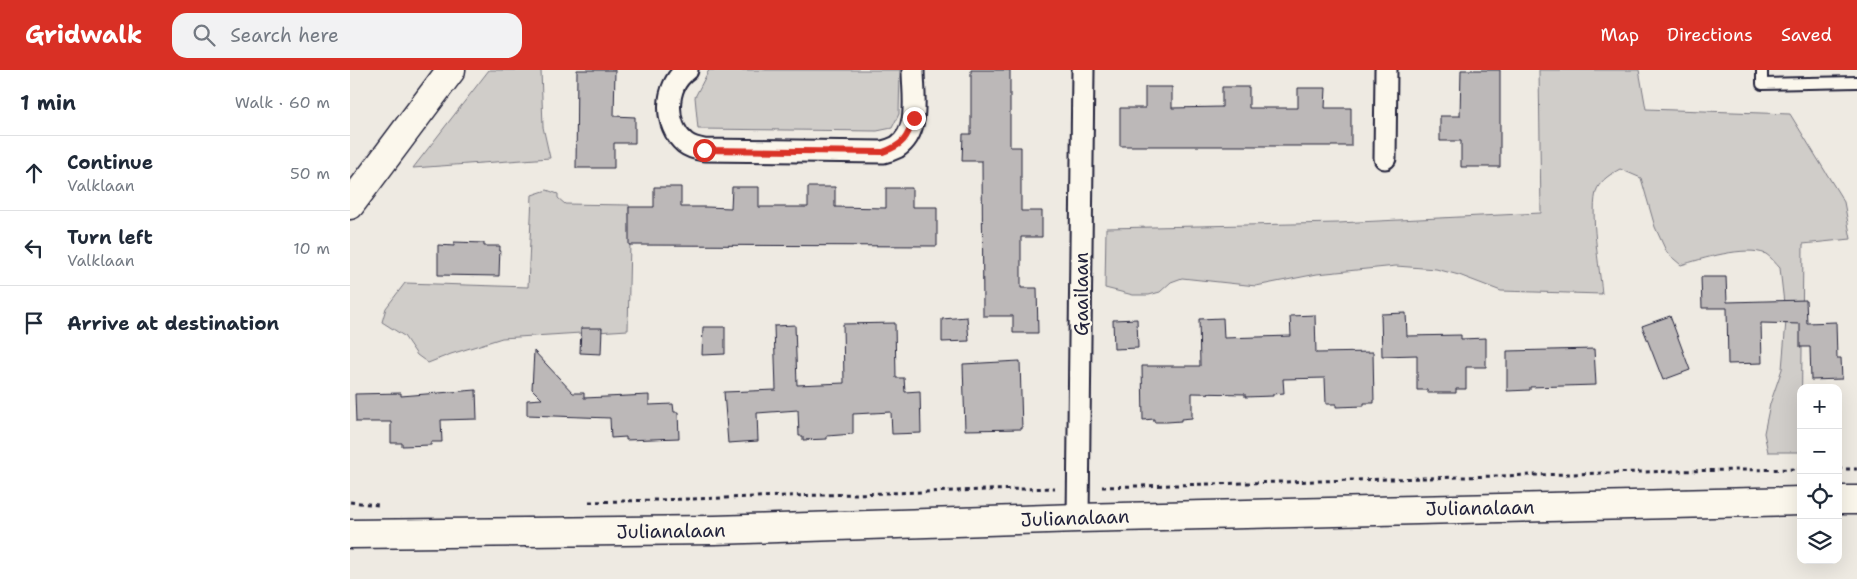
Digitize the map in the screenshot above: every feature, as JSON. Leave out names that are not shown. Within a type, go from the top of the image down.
[{"type":"street","points":[[350,206],[451,70]]},
{"type":"street","points":[[687,70],[678,76],[671,95],[670,118],[674,131],[687,145],[704,150],[883,152],[898,147],[908,135],[914,118],[913,70]]},
{"type":"street","name":"Gaailaan","points":[[1078,518],[1080,487],[1083,70]]},
{"type":"street","points":[[1385,158],[1386,70]]},
{"type":"street","points":[[1842,500],[1857,500]]},
{"type":"street","name":"Julianalaan","points":[[350,534],[715,530],[1078,518],[1797,501]]},
{"type":"lane","points":[[1762,70],[1762,84],[1857,82]]},
{"type":"path","points":[[1842,469],[1857,469]]},
{"type":"shaded area","points":[[489,70],[541,70],[543,127],[550,158],[413,168]]},
{"type":"shaded area","points":[[709,70],[900,70],[899,114],[892,128],[877,131],[698,129],[695,97]]},
{"type":"shaded area","points":[[1539,70],[1639,70],[1646,109],[1790,114],[1844,202],[1851,239],[1803,244],[1802,384],[1797,384],[1797,452],[1768,452],[1764,433],[1770,404],[1782,369],[1786,321],[1780,268],[1766,254],[1747,251],[1723,254],[1681,265],[1667,253],[1655,227],[1641,178],[1620,169],[1601,182],[1595,199],[1596,240],[1602,294],[1501,291],[1459,275],[1436,269],[1396,266],[1317,274],[1256,286],[1182,278],[1171,282],[1160,292],[1149,295],[1133,295],[1105,288],[1106,228],[1338,223],[1541,213]]},
{"type":"shaded area","points":[[547,190],[558,194],[558,198],[565,204],[629,205],[628,330],[502,338],[428,363],[417,355],[404,336],[382,322],[386,308],[405,283],[528,287],[532,195]]},
{"type":"building","points":[[577,70],[615,70],[614,116],[635,117],[635,143],[614,143],[614,168],[576,168]]},
{"type":"building","points":[[971,70],[1010,70],[1010,147],[1021,147],[1021,211],[1042,211],[1042,237],[1021,237],[1021,288],[1037,288],[1038,333],[1013,333],[1013,316],[983,316],[982,161],[962,161],[963,134],[971,134]]},
{"type":"building","points":[[1461,70],[1500,70],[1500,167],[1461,167],[1461,141],[1440,141],[1440,116],[1460,116]]},
{"type":"building","points":[[1145,87],[1172,87],[1172,108],[1222,107],[1222,87],[1249,87],[1249,108],[1298,108],[1298,88],[1326,88],[1325,108],[1351,108],[1351,146],[1120,146],[1120,108],[1145,108]]},
{"type":"building","points":[[654,187],[681,187],[681,207],[731,208],[732,187],[759,187],[759,207],[808,207],[808,187],[835,187],[835,207],[886,208],[886,188],[912,188],[912,207],[937,207],[937,246],[629,245],[629,207],[654,207]]},
{"type":"building","points":[[454,242],[484,243],[484,246],[500,246],[499,276],[438,275],[438,245],[454,246]]},
{"type":"building","points":[[1701,277],[1726,277],[1727,302],[1806,300],[1807,323],[1836,322],[1837,358],[1841,358],[1842,379],[1811,380],[1810,347],[1800,347],[1800,324],[1761,323],[1762,363],[1728,364],[1727,308],[1702,308]]},
{"type":"building","points":[[1406,313],[1407,336],[1461,335],[1461,339],[1486,338],[1486,367],[1466,367],[1466,389],[1456,389],[1456,393],[1428,393],[1428,390],[1417,390],[1417,355],[1382,356],[1381,314]]},
{"type":"building","points":[[1315,315],[1316,353],[1373,352],[1374,403],[1364,403],[1364,406],[1336,407],[1336,404],[1326,404],[1325,378],[1283,379],[1284,393],[1273,394],[1273,396],[1245,397],[1245,394],[1192,393],[1192,418],[1167,422],[1154,422],[1154,419],[1143,420],[1142,366],[1200,366],[1199,319],[1223,318],[1224,338],[1291,336],[1290,316]]},
{"type":"building","points":[[1670,316],[1690,370],[1663,380],[1642,326]]},
{"type":"building","points":[[967,317],[969,341],[942,342],[942,319]]},
{"type":"building","points":[[1137,319],[1138,348],[1114,349],[1113,320]]},
{"type":"building","points":[[895,323],[896,378],[904,378],[905,392],[920,391],[921,433],[892,434],[891,412],[853,414],[853,434],[827,436],[827,439],[803,440],[803,436],[799,436],[798,410],[757,413],[758,441],[728,443],[724,392],[776,390],[774,326],[795,325],[797,385],[844,383],[843,324]]},
{"type":"building","points":[[703,327],[725,327],[725,354],[702,355]]},
{"type":"building","points":[[581,328],[602,328],[601,354],[580,353]]},
{"type":"building","points":[[1594,349],[1596,385],[1530,387],[1530,390],[1507,391],[1507,351]]},
{"type":"building","points":[[534,351],[573,393],[584,393],[584,398],[649,395],[649,405],[673,404],[674,412],[678,412],[679,438],[626,440],[626,437],[611,438],[610,418],[527,415],[527,400],[542,399],[532,389]]},
{"type":"building","points":[[1020,361],[1022,429],[965,430],[963,364]]},
{"type":"building","points":[[476,390],[477,419],[441,420],[442,442],[431,442],[431,445],[402,446],[402,443],[391,443],[391,422],[356,422],[355,394],[401,393],[401,396]]},
{"type":"route","points":[[704,150],[883,152],[898,147],[908,135],[914,118]]}]
